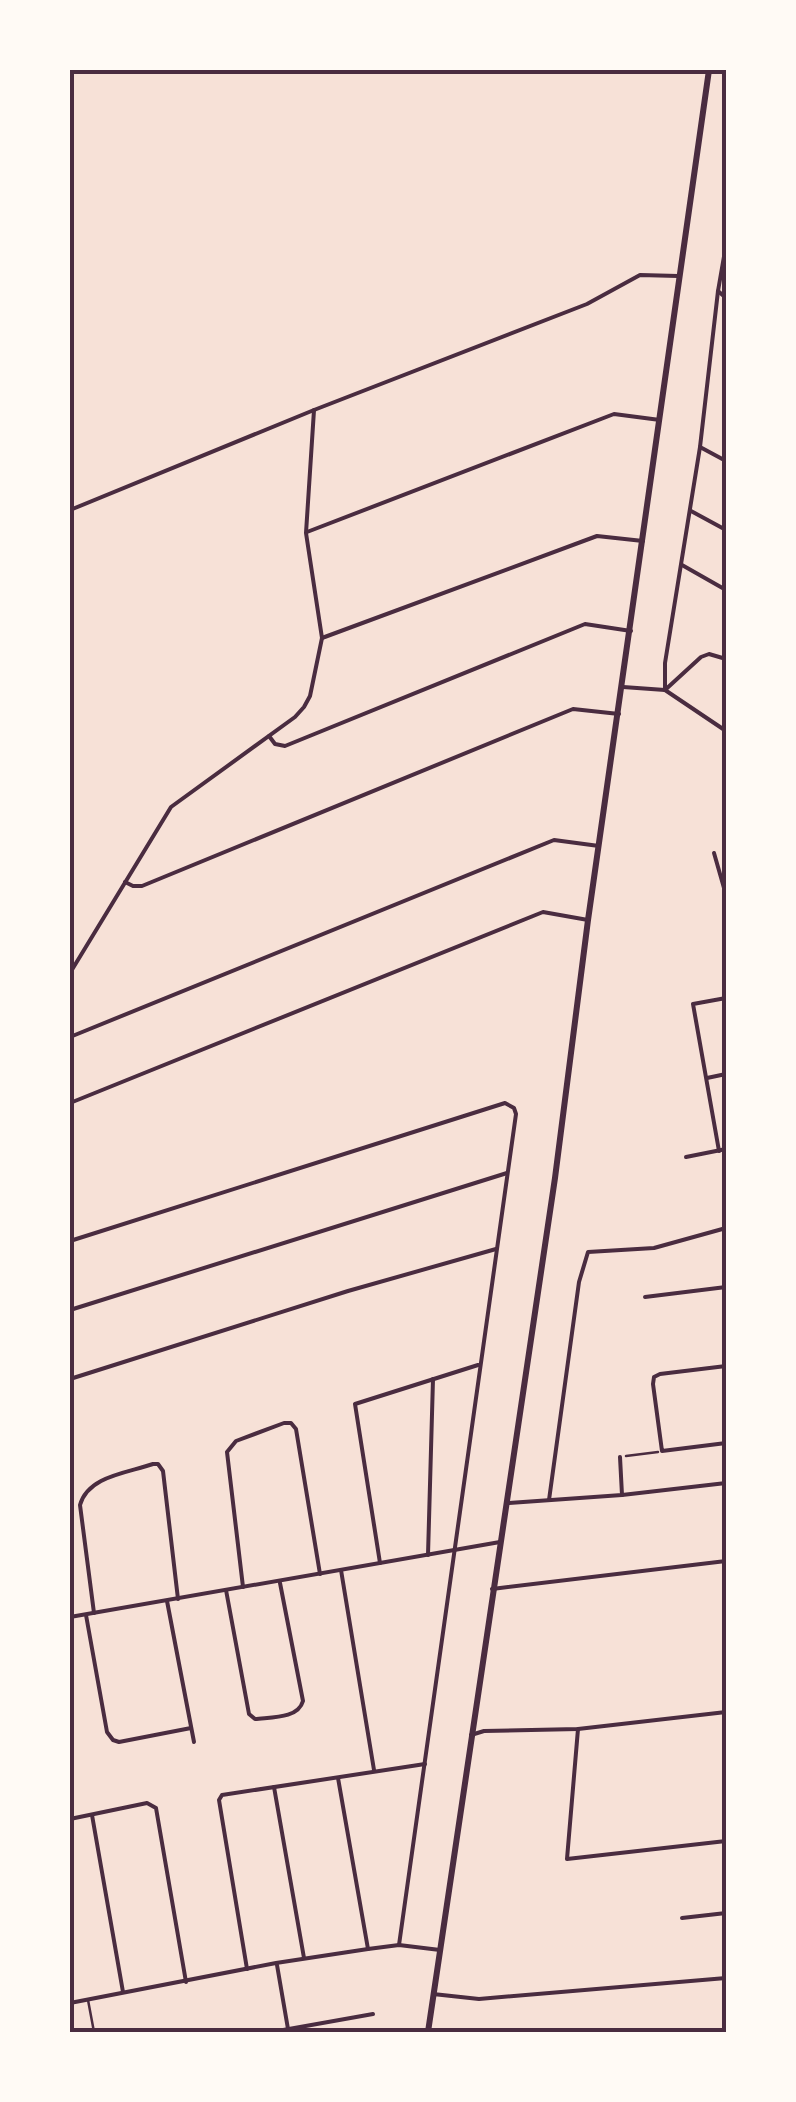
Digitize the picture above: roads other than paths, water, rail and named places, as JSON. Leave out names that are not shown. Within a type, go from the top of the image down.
[{"type":"highway","points":[[428,2032],[554,1178],[709,70]]},
{"type":"street","points":[[665,690],[664,663],[700,447],[726,245]]},
{"type":"street","points":[[70,510],[588,304],[640,275],[681,276]]},
{"type":"street","points":[[718,291],[726,298]]},
{"type":"street","points":[[70,972],[171,807],[269,736],[304,707],[310,696],[322,638],[306,533],[314,410]]},
{"type":"street","points":[[306,533],[614,414],[660,420]]},
{"type":"street","points":[[700,447],[726,461]]},
{"type":"street","points":[[690,510],[726,530]]},
{"type":"street","points":[[322,638],[596,536],[643,541]]},
{"type":"street","points":[[682,565],[726,590]]},
{"type":"street","points":[[269,736],[275,744],[285,746],[585,624],[631,631]]},
{"type":"street","points":[[665,690],[701,657],[709,654],[726,659]]},
{"type":"street","points":[[623,686],[665,690],[726,730]]},
{"type":"street","points":[[125,882],[142,886],[573,708],[619,714]]},
{"type":"street","points":[[70,1037],[554,840],[599,846]]},
{"type":"street","points":[[714,853],[726,912]]},
{"type":"street","points":[[70,1102],[543,912],[588,920]]},
{"type":"street","points":[[719,1150],[693,1004],[726,998]]},
{"type":"street","points":[[707,1078],[726,1074]]},
{"type":"street","points":[[70,1242],[505,1102],[512,1105],[516,1114],[399,1945]]},
{"type":"street","points":[[686,1157],[726,1149]]},
{"type":"street","points":[[70,1310],[507,1173]]},
{"type":"street","points":[[549,1500],[579,1282],[588,1252],[654,1248],[726,1228]]},
{"type":"street","points":[[70,1378],[330,1296],[496,1250]]},
{"type":"street","points":[[646,1297],[726,1288]]},
{"type":"street","points":[[380,1563],[355,1406],[479,1365]]},
{"type":"street","points":[[726,1366],[660,1374],[653,1384],[662,1452],[726,1443]]},
{"type":"street","points":[[428,1555],[433,1379]]},
{"type":"street","points":[[243,1587],[227,1452],[236,1440],[284,1422],[296,1428],[320,1574]]},
{"type":"street","points":[[620,1456],[622,1496]]},
{"type":"street","points":[[94,1614],[80,1505],[84,1493],[93,1484],[153,1464],[163,1471],[178,1599]]},
{"type":"street","points":[[504,1504],[726,1484]]},
{"type":"street","points":[[70,1617],[500,1542]]},
{"type":"street","points":[[492,1589],[726,1561]]},
{"type":"street","points":[[340,1570],[374,1770]]},
{"type":"street","points":[[226,1590],[249,1714],[255,1719],[297,1712],[303,1701],[280,1581]]},
{"type":"street","points":[[168,1601],[194,1742]]},
{"type":"street","points":[[86,1615],[107,1732],[113,1740],[191,1728]]},
{"type":"street","points":[[471,1735],[484,1731],[578,1729],[726,1712]]},
{"type":"street","points":[[578,1729],[567,1859],[726,1841]]},
{"type":"street","points":[[247,1969],[219,1800],[222,1796],[424,1764]]},
{"type":"street","points":[[338,1778],[368,1948]]},
{"type":"street","points":[[274,1787],[304,1958]]},
{"type":"street","points":[[70,1819],[147,1803],[156,1808],[186,1982]]},
{"type":"street","points":[[92,1815],[124,1993]]},
{"type":"street","points":[[682,1918],[726,1913]]},
{"type":"street","points":[[70,2003],[368,1948],[399,1945],[440,1950]]},
{"type":"street","points":[[276,1964],[288,2029]]},
{"type":"street","points":[[434,1994],[480,1999],[726,1978]]},
{"type":"street","points":[[272,2032],[373,2014]]},
{"type":"lane","points":[[88,2000],[94,2032]]}]
